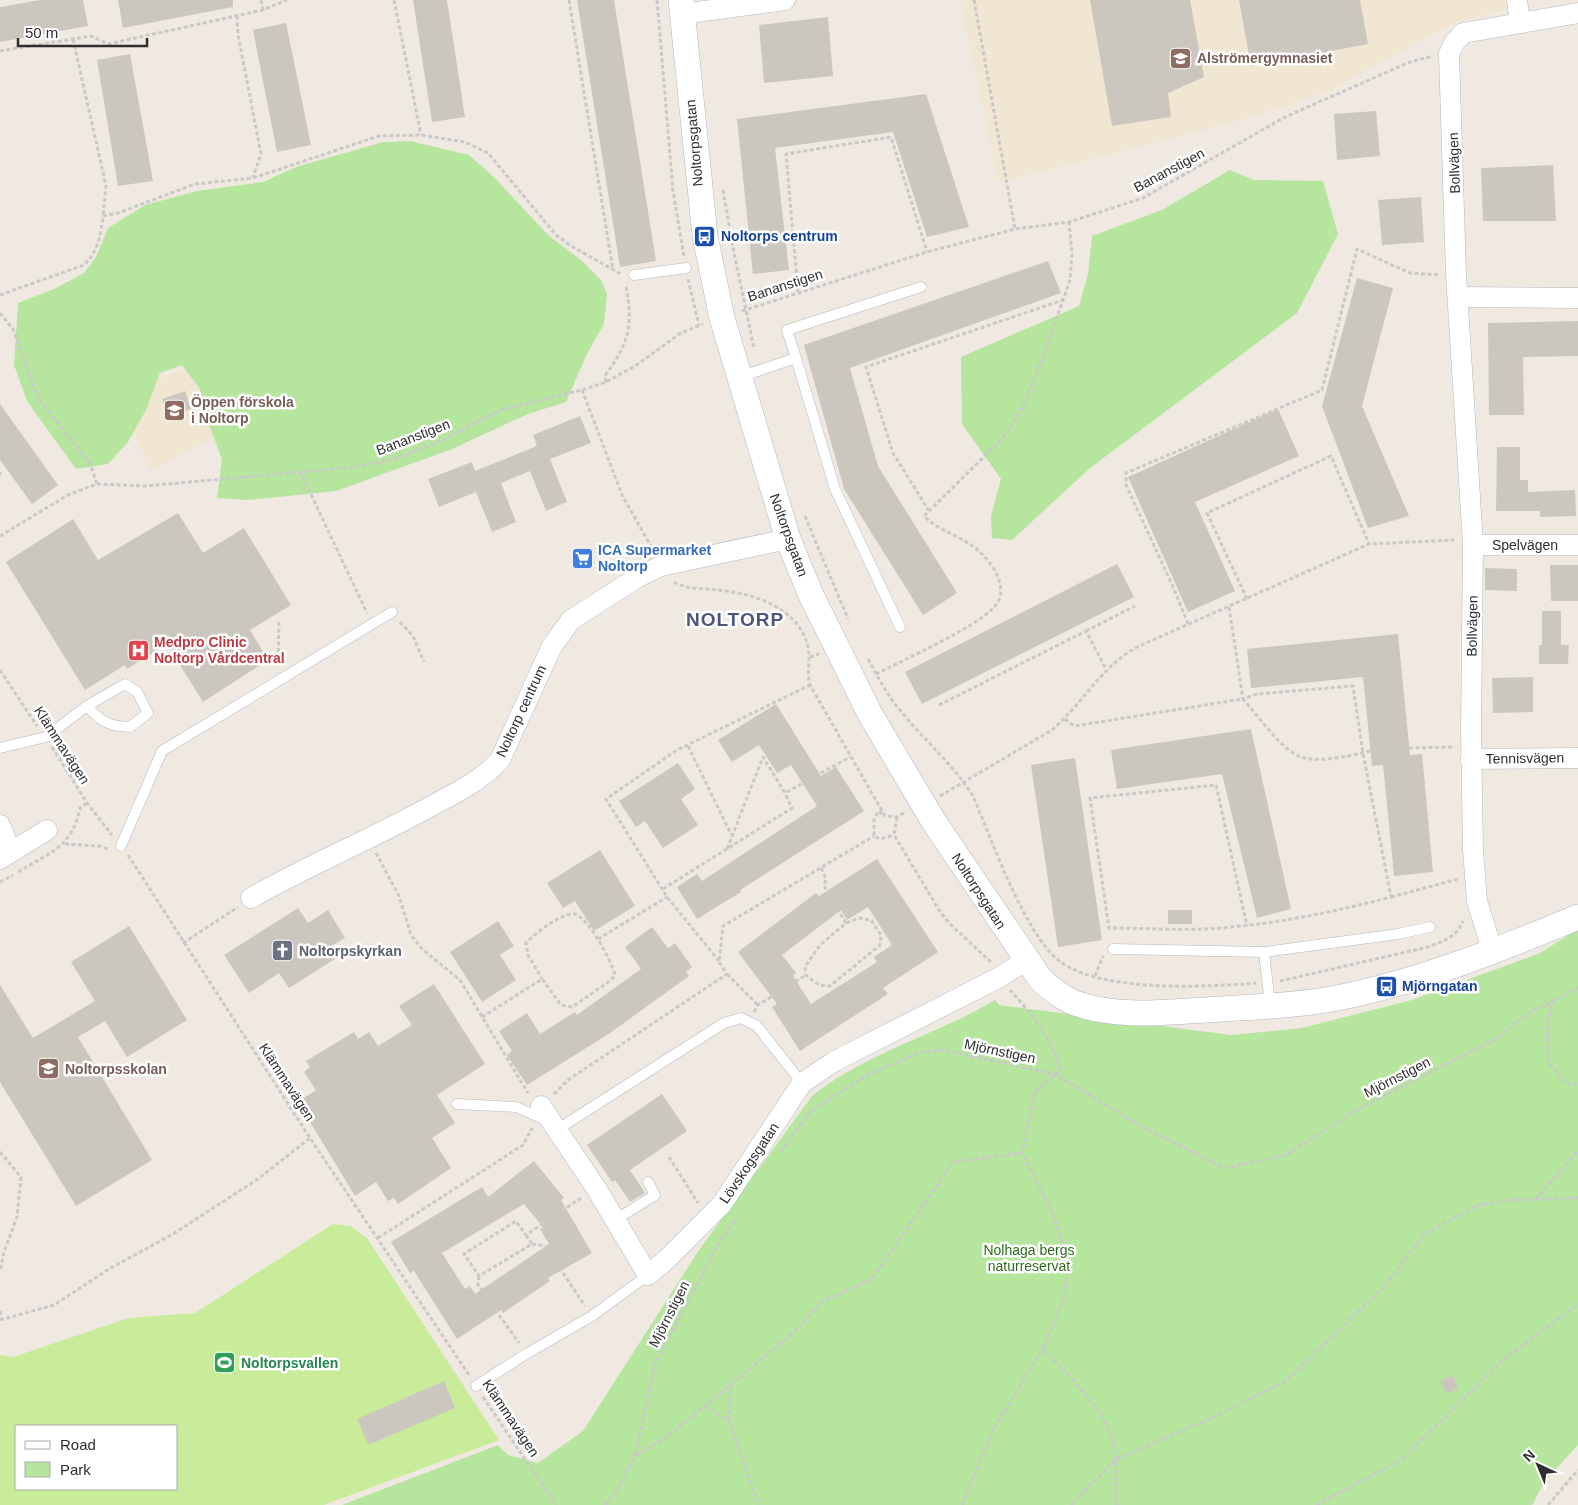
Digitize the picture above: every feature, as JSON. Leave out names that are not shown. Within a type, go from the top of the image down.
[{"type":"street","points":[[681,7],[785,0]]},
{"type":"street","points":[[1518,0],[1520,23]]},
{"type":"street","name":"Noltorpsgatan","points":[[681,7],[699,197],[722,318],[749,374],[788,539],[811,595],[870,714],[900,767],[1026,961],[1040,980],[1069,1000],[1099,1009],[1141,1014],[1269,993]]},
{"type":"street","points":[[1439,58],[1463,34],[1578,14]]},
{"type":"street","name":"Bollvägen","points":[[1439,58],[1458,297],[1466,753],[1477,901],[1493,952]]},
{"type":"street","points":[[1458,297],[1578,298]]},
{"type":"street","name":"Noltorp centrum","points":[[251,898],[282,880],[368,840],[471,784],[489,772],[500,760],[552,646],[571,620],[638,577],[661,566],[788,539]]},
{"type":"street","name":"Spelvägen","points":[[1462,545],[1578,545]]},
{"type":"street","name":"Tennisvägen","points":[[1466,753],[1578,758]]},
{"type":"street","points":[[0,825],[6,856],[47,830]]},
{"type":"street","points":[[1269,993],[1340,997],[1396,983],[1493,952],[1578,917]]},
{"type":"street","name":"Lövskogsgatan","points":[[648,1274],[666,1260],[722,1204],[802,1083],[835,1061],[1000,977],[1026,961]]},
{"type":"street","points":[[547,1118],[596,1188],[648,1274]]},
{"type":"lane","points":[[629,275],[686,268]]},
{"type":"lane","points":[[900,627],[835,489],[787,330],[921,287]]},
{"type":"lane","points":[[749,374],[796,358]]},
{"type":"lane","points":[[119,851],[162,751],[392,612]]},
{"type":"lane","points":[[0,748],[46,738],[87,706],[125,684],[137,692],[148,714],[130,727],[115,726],[98,719],[87,706]]},
{"type":"lane","points":[[1113,949],[1264,952],[1430,928]]},
{"type":"lane","points":[[1264,952],[1269,993]]},
{"type":"lane","points":[[457,1104],[516,1107],[547,1118],[724,1023],[741,1018],[757,1026],[802,1083]]},
{"type":"lane","points":[[615,1220],[656,1195],[648,1182]]},
{"type":"lane","points":[[476,1386],[526,1354],[592,1316],[648,1274]]},
{"type":"path","points":[[261,0],[263,10]]},
{"type":"path","points":[[0,51],[91,36],[108,44],[263,10],[287,0]]},
{"type":"path","points":[[394,0],[421,134]]},
{"type":"path","points":[[569,0],[613,270]]},
{"type":"path","points":[[656,0],[673,191],[686,268],[699,325]]},
{"type":"path","points":[[974,0],[1015,230]]},
{"type":"path","points":[[237,16],[238,34],[261,154],[253,178]]},
{"type":"path","points":[[0,295],[84,265],[91,258],[97,246],[106,186],[73,39]]},
{"type":"path","name":"Bananstigen","points":[[0,536],[68,495],[97,484],[145,486],[300,471],[356,468],[398,458],[440,441],[501,410],[582,390],[606,382],[635,366],[681,333],[699,325],[927,252],[1015,230],[1069,222],[1143,198],[1285,117],[1410,62],[1439,58]]},
{"type":"path","points":[[103,216],[118,213],[195,184],[253,178],[379,136],[421,134],[465,142],[488,154],[499,164],[550,230],[571,246],[613,270],[629,275],[630,326],[620,355],[605,376],[606,382]]},
{"type":"path","points":[[798,292],[786,154],[891,137],[927,252]]},
{"type":"path","points":[[722,185],[746,310],[749,374]]},
{"type":"path","points":[[876,674],[968,626],[992,610],[999,601],[1000,584],[992,566],[981,553],[932,524],[924,516],[1006,435],[1021,410],[1070,280],[1072,254],[1069,222]]},
{"type":"path","points":[[1188,624],[1126,485],[1126,473],[1322,390],[1357,249],[1410,273],[1446,276],[1456,274]]},
{"type":"path","points":[[929,511],[893,453],[866,367],[1063,300]]},
{"type":"path","points":[[0,313],[13,329],[39,400],[90,463],[97,484]]},
{"type":"path","points":[[582,390],[622,495],[661,566],[674,583],[683,588],[744,593],[788,613],[799,624],[807,642],[810,657],[807,673],[810,685],[885,816]]},
{"type":"path","points":[[1247,599],[1208,513],[1331,456],[1369,544]]},
{"type":"path","points":[[300,471],[367,614]]},
{"type":"path","points":[[803,513],[849,621]]},
{"type":"path","points":[[940,796],[1052,730],[1065,719],[1106,669],[1120,656],[1137,647],[1369,544],[1462,545],[1456,530]]},
{"type":"path","points":[[939,705],[1135,606]]},
{"type":"path","points":[[1229,607],[1244,699],[1281,742],[1300,756],[1312,758],[1370,751]]},
{"type":"path","points":[[392,612],[414,636],[424,662]]},
{"type":"path","points":[[278,621],[278,680]]},
{"type":"path","points":[[1086,631],[1106,669]]},
{"type":"path","points":[[810,657],[838,648]]},
{"type":"path","points":[[866,656],[903,715],[964,782],[974,798],[1025,912],[1050,951],[1059,960],[1076,971],[1110,980],[1269,993],[1342,968],[1428,947],[1446,940],[1459,932],[1463,921],[1463,911]]},
{"type":"path","name":"Klämmavägen","points":[[0,670],[119,851],[130,858],[310,1138],[556,1505]]},
{"type":"path","points":[[758,1005],[727,974],[667,896],[606,800],[678,750],[810,685]]},
{"type":"path","points":[[1065,719],[1074,726],[1244,699],[1257,694],[1353,686],[1363,753],[1391,898]]},
{"type":"path","points":[[688,746],[731,834]]},
{"type":"path","points":[[1409,748],[1466,753]]},
{"type":"path","points":[[663,889],[727,849],[792,808],[763,757],[731,834],[727,849]]},
{"type":"path","points":[[785,793],[850,757]]},
{"type":"path","points":[[1247,926],[1216,785],[1090,798],[1109,928],[1187,929],[1247,926],[1313,917],[1463,878],[1463,882]]},
{"type":"path","points":[[874,836],[874,819],[879,811],[885,816],[897,817],[894,835],[939,910],[949,923],[990,960],[1000,977],[1025,1006],[1057,1056],[1060,1070],[1035,1092],[1022,1153],[1047,1201],[1067,1262],[1064,1292],[1043,1349],[994,1428],[962,1505]]},
{"type":"path","points":[[874,836],[880,839],[894,835]]},
{"type":"path","points":[[719,962],[724,926],[874,836]]},
{"type":"path","points":[[368,840],[399,896],[411,935],[422,949],[460,980],[523,1087],[547,1118]]},
{"type":"path","points":[[65,844],[99,846],[119,851],[130,858]]},
{"type":"path","points":[[821,868],[826,878],[824,886],[846,923]]},
{"type":"path","points":[[598,939],[667,896]]},
{"type":"path","points":[[183,943],[251,898]]},
{"type":"path","points":[[576,914],[583,919],[598,939],[613,966],[615,975],[610,981],[572,1007],[561,1005],[542,979],[528,955],[526,943],[534,934],[566,915],[576,914]]},
{"type":"path","points":[[859,918],[871,920],[881,935],[880,945],[830,986],[819,984],[806,975],[805,967],[820,945],[846,923],[859,918]]},
{"type":"path","points":[[378,1238],[523,1145],[532,1129],[547,1118],[568,1080],[727,974]]},
{"type":"path","points":[[748,1020],[758,1005],[806,975]]},
{"type":"path","points":[[482,1017],[542,979]]},
{"type":"path","name":"Mjörnstigen","points":[[776,1159],[811,1111],[866,1076],[920,1052],[944,1050],[1054,1074],[1143,1127],[1225,1168],[1286,1155],[1358,1109],[1494,1040],[1528,1013],[1578,988]]},
{"type":"path","points":[[1553,1000],[1547,1026],[1549,1063],[1566,1083],[1578,1085]]},
{"type":"path","points":[[0,1311],[1,1320],[54,1305],[110,1269],[173,1234],[258,1179],[310,1138]]},
{"type":"path","points":[[1535,1199],[1578,1151]]},
{"type":"path","points":[[0,1152],[20,1177],[17,1217],[4,1252],[0,1272]]},
{"type":"path","points":[[635,1456],[668,1436],[797,1330],[822,1301],[872,1279],[953,1162],[1022,1153]]},
{"type":"path","points":[[670,1157],[708,1218]]},
{"type":"path","points":[[526,1235],[596,1188]]},
{"type":"path","points":[[1071,1505],[1115,1460],[1218,1415],[1286,1381],[1383,1288],[1426,1233],[1476,1206],[1510,1200],[1578,1198]]},
{"type":"path","name":"Mjörnstigen","points":[[605,1505],[617,1491],[635,1456],[655,1364],[708,1264],[738,1215]]},
{"type":"path","points":[[526,1354],[478,1285],[479,1276],[464,1254],[516,1221],[532,1244]]},
{"type":"path","points":[[479,1276],[532,1244],[545,1246],[592,1316]]},
{"type":"path","points":[[1316,1505],[1401,1460],[1503,1360],[1578,1304]]},
{"type":"path","points":[[1043,1349],[1086,1394],[1110,1432],[1115,1460],[1117,1505]]},
{"type":"path","points":[[730,1385],[730,1421],[758,1505]]},
{"type":"path","points":[[705,1406],[730,1421]]},
{"type":"path","points":[[1548,1505],[1578,1470]]},
{"type":"shaded area","name":"Alströmergymnasiet","points":[[960,0],[1507,0],[1511,8],[1450,25],[1328,92],[1239,121],[999,182]]},
{"type":"shaded area","name":"Öppen förskola i Noltorp","points":[[204,363],[233,427],[151,472],[117,392]]},
{"type":"green space","points":[[410,141],[469,155],[495,178],[548,235],[581,260],[601,280],[607,294],[604,324],[587,354],[566,402],[528,414],[452,449],[336,491],[248,500],[217,498],[222,459],[205,414],[200,389],[182,365],[160,373],[146,410],[128,442],[108,464],[76,469],[27,401],[14,365],[18,303],[54,289],[84,273],[96,257],[108,228],[145,205],[197,191],[263,182],[296,167],[383,142]]},
{"type":"green space","points":[[1230,170],[1254,180],[1323,181],[1338,234],[1297,313],[1090,468],[1012,540],[992,538],[991,516],[1001,479],[962,424],[961,357],[1079,306],[1088,274],[1092,236],[1162,210]]},
{"type":"green space","name":"Nolhaga bergs naturreservat","points":[[1578,929],[1578,1445],[1545,1481],[1532,1505],[342,1505],[498,1445],[508,1455],[538,1463],[583,1431],[699,1250],[812,1096],[855,1068],[995,1000],[999,1005],[1231,1035],[1302,1028],[1412,1000],[1540,953]]},
{"type":"green space","name":"Noltorpsvallen","points":[[333,1224],[351,1226],[367,1238],[499,1440],[324,1505],[0,1505],[0,1355],[13,1357],[129,1318],[195,1313]]},
{"type":"building","points":[[40,0],[83,0],[88,26],[0,42],[0,7]]},
{"type":"building","points":[[118,0],[233,0],[233,7],[123,28]]},
{"type":"building","points":[[413,0],[447,0],[465,117],[432,122]]},
{"type":"building","points":[[577,0],[614,0],[656,261],[620,267]]},
{"type":"building","points":[[1090,0],[1190,0],[1204,77],[1168,93],[1171,117],[1112,126]]},
{"type":"building","points":[[1239,0],[1360,0],[1368,44],[1251,66]]},
{"type":"building","points":[[828,17],[833,76],[764,83],[759,25]]},
{"type":"building","points":[[286,23],[311,145],[277,152],[253,30]]},
{"type":"building","points":[[130,54],[153,181],[118,186],[97,60]]},
{"type":"building","points":[[926,94],[969,227],[927,237],[893,132],[775,148],[789,270],[753,274],[737,119]]},
{"type":"building","points":[[1376,111],[1380,156],[1337,160],[1334,114]]},
{"type":"building","points":[[1553,165],[1556,221],[1483,221],[1481,168]]},
{"type":"building","points":[[1421,197],[1424,242],[1382,245],[1378,200]]},
{"type":"building","points":[[1048,261],[1061,293],[850,368],[878,466],[957,593],[923,615],[844,489],[804,345]]},
{"type":"building","points":[[1357,278],[1393,288],[1362,406],[1409,516],[1368,528],[1322,406]]},
{"type":"building","points":[[1578,321],[1578,356],[1523,357],[1524,415],[1489,415],[1488,323]]},
{"type":"building","points":[[185,391],[191,409],[169,417],[162,399]]},
{"type":"building","points":[[0,404],[58,485],[32,504],[0,460]]},
{"type":"building","points":[[1278,409],[1299,456],[1195,502],[1235,591],[1188,612],[1128,477]]},
{"type":"building","points":[[580,416],[591,443],[550,459],[567,502],[546,511],[530,471],[501,483],[516,522],[492,532],[476,492],[439,507],[428,479],[472,462],[475,471],[537,446],[533,435]]},
{"type":"building","points":[[1497,447],[1520,447],[1520,480],[1528,480],[1528,492],[1575,490],[1576,516],[1540,517],[1540,511],[1496,511]]},
{"type":"building","points":[[178,513],[203,553],[244,528],[291,605],[250,630],[268,660],[203,702],[167,644],[127,669],[125,665],[85,690],[6,562],[73,519],[98,560]]},
{"type":"building","points":[[1117,564],[1134,597],[922,704],[905,672]]},
{"type":"building","points":[[1550,565],[1578,565],[1578,601],[1551,601]]},
{"type":"building","points":[[1485,568],[1517,569],[1517,591],[1485,590]]},
{"type":"building","points":[[1542,611],[1561,611],[1561,645],[1569,645],[1568,664],[1539,664],[1539,645],[1542,645]]},
{"type":"building","points":[[1398,634],[1410,755],[1422,754],[1433,872],[1394,876],[1383,765],[1372,766],[1363,677],[1251,688],[1247,649]]},
{"type":"building","points":[[1533,677],[1533,712],[1493,713],[1492,678]]},
{"type":"building","points":[[776,704],[821,776],[836,767],[864,811],[697,919],[677,887],[697,874],[702,881],[817,806],[791,765],[777,773],[759,745],[732,762],[718,740]]},
{"type":"building","points":[[1251,729],[1291,909],[1257,918],[1222,774],[1117,789],[1111,750]]},
{"type":"building","points":[[1075,758],[1102,940],[1058,947],[1031,765]]},
{"type":"building","points":[[678,763],[695,789],[681,799],[698,825],[663,848],[645,821],[636,827],[619,801]]},
{"type":"building","points":[[600,850],[635,906],[594,931],[575,901],[563,908],[547,883]]},
{"type":"building","points":[[877,859],[938,952],[883,988],[888,994],[800,1051],[772,1007],[777,1004],[738,952],[816,893],[819,896]],"holes":[[[868,907],[892,945],[874,957],[877,962],[811,1004],[793,976],[796,973],[782,955],[841,910],[847,920]]]},
{"type":"building","name":"Noltorpskyrkan","points":[[298,908],[308,923],[328,910],[345,938],[331,946],[338,957],[289,988],[279,973],[249,993],[224,955]]},
{"type":"building","points":[[1168,910],[1192,910],[1192,924],[1168,924]]},
{"type":"building","points":[[498,921],[514,946],[500,955],[516,980],[482,1002],[450,952]]},
{"type":"building","name":"Noltorpsskolan","points":[[129,926],[187,1020],[127,1057],[105,1021],[78,1037],[152,1160],[76,1206],[0,1082],[0,985],[33,1038],[95,1001],[71,962]]},
{"type":"building","points":[[652,927],[668,948],[675,943],[692,967],[686,972],[689,976],[610,1033],[527,1085],[507,1055],[512,1051],[499,1031],[527,1013],[540,1034],[575,1012],[577,1015],[641,969],[625,947]]},
{"type":"building","points":[[434,984],[485,1064],[437,1095],[455,1123],[432,1138],[451,1168],[398,1204],[394,1198],[388,1201],[376,1182],[355,1196],[298,1102],[316,1090],[304,1072],[310,1067],[306,1061],[354,1032],[358,1039],[369,1032],[378,1046],[412,1025],[399,1006]]},
{"type":"building","points":[[662,1094],[687,1131],[630,1170],[645,1193],[630,1202],[615,1180],[612,1182],[587,1145]]},
{"type":"building","points":[[534,1161],[564,1198],[561,1200],[592,1253],[548,1278],[550,1281],[503,1313],[501,1310],[457,1339],[414,1271],[410,1273],[391,1242],[482,1187],[488,1197]],"holes":[[[524,1204],[543,1227],[540,1229],[549,1244],[475,1294],[470,1286],[465,1289],[442,1253]]]},
{"type":"building","points":[[1453,1375],[1458,1388],[1446,1394],[1440,1381]]},
{"type":"building","points":[[444,1381],[455,1408],[368,1445],[357,1419]]},
{"type":"place","name":"Alströmergymnasiet","points":[[1181,58]]},
{"type":"place","name":"Noltorps centrum","points":[[705,236]]},
{"type":"place","name":"Öppen förskola i Noltorp","points":[[175,410]]},
{"type":"place","name":"ICA Supermarket Noltorp","points":[[582,558]]},
{"type":"place","name":"Medpro Clinic Noltorp Vårdcentral","points":[[138,650]]},
{"type":"place","name":"Noltorpskyrkan","points":[[283,951]]},
{"type":"place","name":"Mjörngatan","points":[[1386,986]]},
{"type":"place","name":"Noltorpsskolan","points":[[49,1069]]},
{"type":"place","name":"Noltorpsvallen","points":[[225,1363]]},
{"type":"district","name":"NOLTORP","points":[[735,619]]}]
